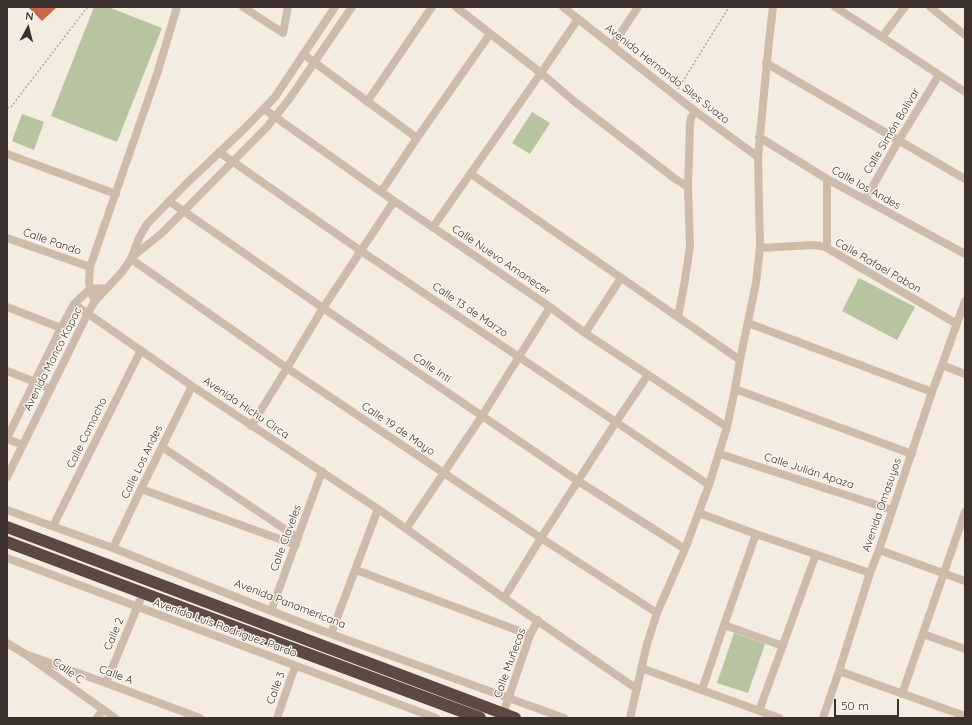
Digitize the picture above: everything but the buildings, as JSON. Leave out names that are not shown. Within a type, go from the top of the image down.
[{"type":"highway","points":[[7,527],[515,718]]},
{"type":"highway","points":[[7,542],[480,718]]},
{"type":"street","points":[[95,301],[90,289],[90,267],[158,71],[177,7]]},
{"type":"street","points":[[243,7],[283,33],[288,7]]},
{"type":"street","points":[[131,259],[139,238],[147,224],[275,97],[335,7]]},
{"type":"street","points":[[131,259],[162,233],[268,127],[290,98],[352,7]]},
{"type":"street","points":[[367,102],[432,7]]},
{"type":"street","points":[[456,7],[541,73],[575,102],[674,178],[688,187]]},
{"type":"street","name":"Avenida Hernando Siles Suazo","points":[[563,7],[674,95],[758,157]]},
{"type":"street","points":[[612,46],[638,7]]},
{"type":"street","points":[[630,718],[647,644],[657,613],[685,550],[720,454],[735,389],[756,283],[760,248],[759,137],[773,7]]},
{"type":"street","points":[[835,7],[965,92]]},
{"type":"street","points":[[882,37],[905,7]]},
{"type":"street","points":[[930,7],[965,35]]},
{"type":"street","points":[[433,227],[578,19]]},
{"type":"street","points":[[381,192],[490,34]]},
{"type":"street","points":[[303,54],[417,138]]},
{"type":"street","points":[[766,63],[965,179]]},
{"type":"street","name":"Calle Simón Bolívar","points":[[865,200],[899,140],[939,75]]},
{"type":"street","name":"Calle Nuevo Amanecer","points":[[264,109],[381,192],[550,307],[585,333],[727,427]]},
{"type":"street","points":[[678,317],[690,246],[688,187],[690,124],[691,118],[695,111]]},
{"type":"street","name":"Calle los Andes","points":[[759,137],[827,180],[965,254]]},
{"type":"street","name":"Calle 13 de Marzo","points":[[219,152],[361,251],[709,485]]},
{"type":"street","points":[[7,154],[116,194]]},
{"type":"street","points":[[471,174],[740,360]]},
{"type":"street","points":[[827,180],[827,248]]},
{"type":"street","name":"Calle Inti","points":[[169,201],[323,308],[578,481],[685,550]]},
{"type":"street","points":[[251,426],[323,308],[394,201]]},
{"type":"street","name":"Calle Pando","points":[[7,238],[90,267]]},
{"type":"street","name":"Calle Rafael Pabon","points":[[760,248],[813,245],[827,248],[957,324]]},
{"type":"street","name":"Avenida Manco Kapac","points":[[7,477],[95,301],[122,272],[131,259]]},
{"type":"street","name":"Calle 19 de Mayo","points":[[131,259],[287,368],[541,538],[657,613]]},
{"type":"street","points":[[585,333],[621,278]]},
{"type":"street","points":[[23,445],[7,439],[61,328],[74,304],[90,289],[107,288]]},
{"type":"street","name":"Avenida Omasuyos","points":[[823,718],[840,671],[870,572],[879,550],[932,392],[965,301]]},
{"type":"street","name":"Avenida Hichu Circa","points":[[74,304],[251,426],[378,509],[637,689]]},
{"type":"street","points":[[7,307],[61,328]]},
{"type":"street","points":[[406,529],[482,416],[550,307]]},
{"type":"street","points":[[748,322],[932,392]]},
{"type":"street","name":"Calle Camacho","points":[[53,526],[141,350]]},
{"type":"street","points":[[942,365],[965,374]]},
{"type":"street","points":[[7,371],[50,389]]},
{"type":"street","points":[[504,598],[541,538],[648,375]]},
{"type":"street","name":"Calle Los Andes","points":[[113,548],[192,386]]},
{"type":"street","points":[[735,389],[912,454]]},
{"type":"street","points":[[162,447],[297,541]]},
{"type":"street","name":"Calle Julián Apaza","points":[[720,454],[892,510]]},
{"type":"street","name":"Calle Claveles","points":[[271,611],[322,472]]},
{"type":"street","points":[[141,489],[297,541]]},
{"type":"street","points":[[331,634],[378,509]]},
{"type":"street","name":"Avenida Panamericana","points":[[7,510],[113,548],[331,634],[564,718]]},
{"type":"street","points":[[902,694],[965,512]]},
{"type":"street","points":[[699,513],[756,534],[870,572]]},
{"type":"street","points":[[702,690],[756,534]]},
{"type":"street","points":[[879,550],[965,581]]},
{"type":"street","points":[[760,711],[816,554]]},
{"type":"street","name":"Avenida Luis Rodriguez Pardo","points":[[7,558],[436,718]]},
{"type":"street","points":[[356,570],[530,635]]},
{"type":"street","name":"Calle 2","points":[[106,682],[143,593]]},
{"type":"street","name":"Calle Muñecas","points":[[504,714],[530,635],[538,620]]},
{"type":"street","points":[[724,625],[783,646]]},
{"type":"street","points":[[923,634],[965,649]]},
{"type":"street","name":"Calle C","points":[[7,643],[25,654],[115,718]]},
{"type":"street","name":"Calle A","points":[[25,654],[106,682],[200,718]]},
{"type":"street","name":"Calle 3","points":[[277,718],[296,666]]},
{"type":"street","points":[[641,668],[779,718]]},
{"type":"street","points":[[840,671],[965,716]]},
{"type":"street","points":[[98,718],[103,710]]},
{"type":"path","points":[[7,108],[11,106],[88,7]]},
{"type":"path","points":[[674,95],[729,7]]},
{"type":"green space","points":[[94,7],[108,7],[162,28],[117,142],[51,116]]},
{"type":"green space","points":[[532,112],[550,123],[530,154],[512,143]]},
{"type":"green space","points":[[22,114],[44,122],[34,150],[12,141]]},
{"type":"green space","points":[[859,278],[915,307],[897,340],[842,311]]},
{"type":"green space","points":[[734,633],[765,644],[748,693],[717,683]]}]
